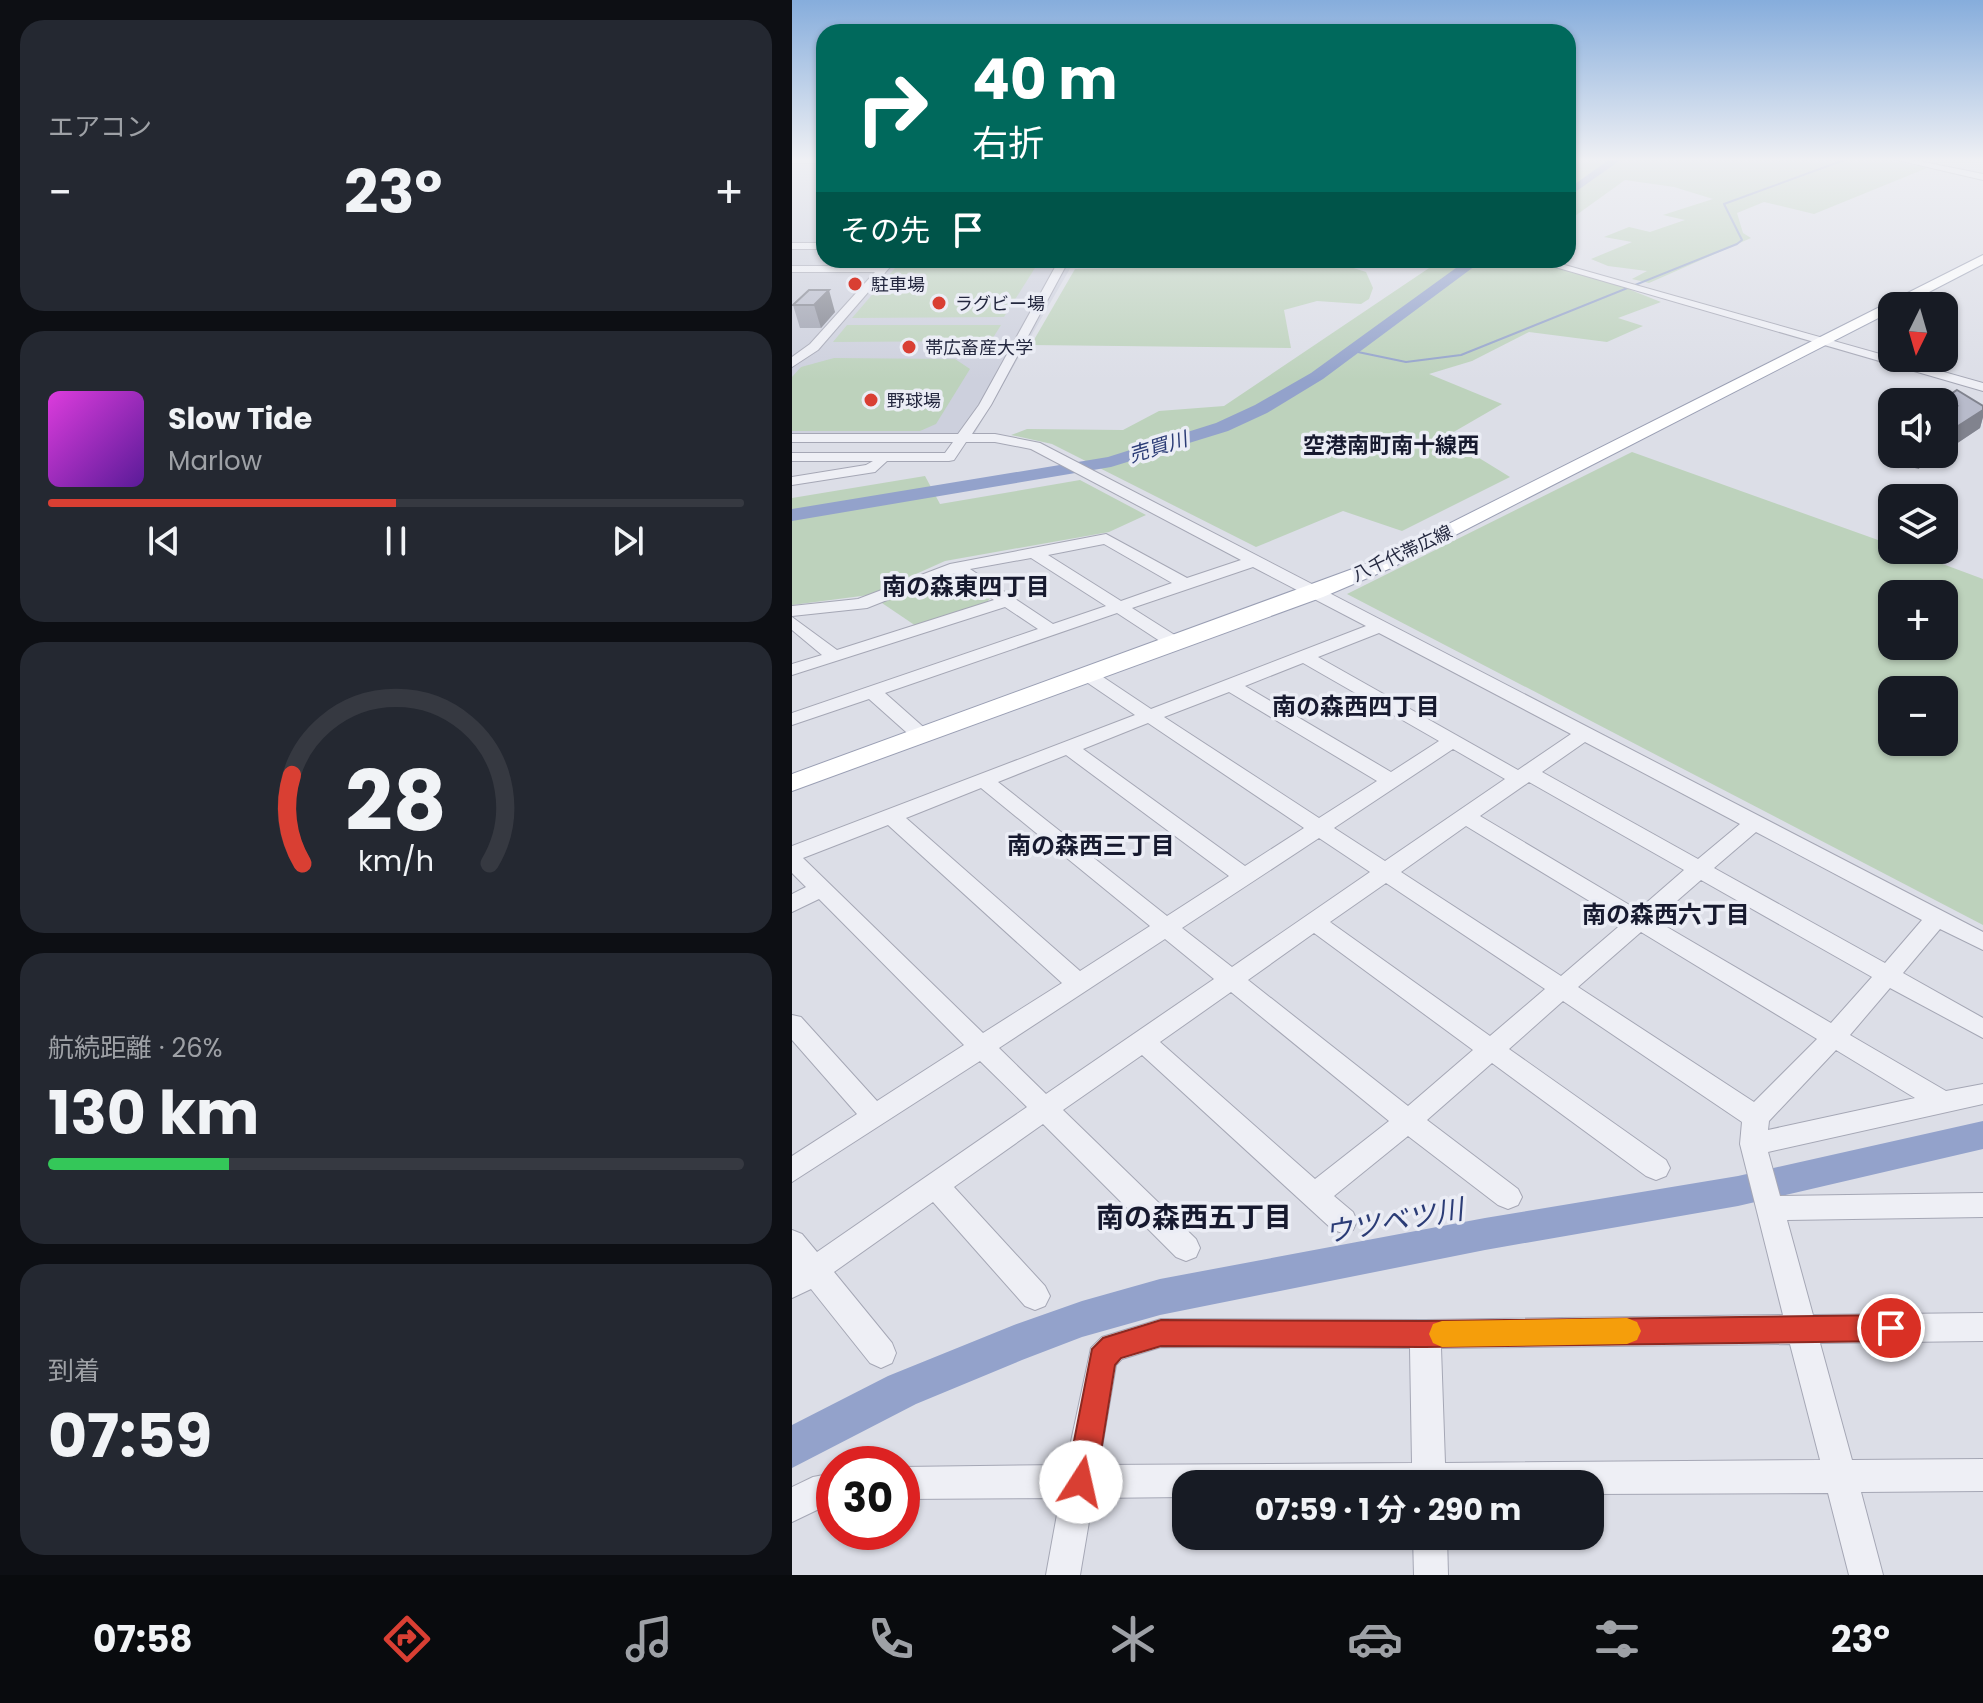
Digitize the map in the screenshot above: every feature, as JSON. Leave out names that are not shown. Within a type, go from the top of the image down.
[{"type":"main road","name":"八千代帯広線","points":[[792,783],[1315,592],[1407,553],[1983,259]]},
{"type":"street","points":[[792,246],[816,246]]},
{"type":"street","points":[[792,269],[816,268]]},
{"type":"street","points":[[792,363],[807,355],[884,268]]},
{"type":"street","points":[[792,457],[949,457],[985,405],[1060,268]]},
{"type":"street","points":[[1564,268],[1983,387]]},
{"type":"street","points":[[792,438],[962,437],[1020,442],[1065,460],[1983,942]]},
{"type":"street","points":[[792,481],[870,469],[887,457]]},
{"type":"street","points":[[792,611],[861,604],[956,567],[1106,539],[1185,584]]},
{"type":"street","points":[[1033,552],[1175,643]]},
{"type":"street","points":[[792,719],[1254,561]]},
{"type":"street","points":[[956,567],[1050,630]]},
{"type":"street","points":[[792,670],[1004,602]]},
{"type":"street","points":[[792,622],[834,656]]},
{"type":"street","points":[[1186,1248],[820,889],[792,857],[1380,627]]},
{"type":"street","points":[[1303,656],[1451,742],[1524,776],[1701,869],[1983,1029]]},
{"type":"street","points":[[1088,675],[1561,987],[1755,1140],[1799,1328],[1866,1575]]},
{"type":"street","points":[[1231,685],[1391,781]]},
{"type":"street","points":[[871,691],[922,736]]},
{"type":"street","points":[[802,1278],[1585,733]]},
{"type":"street","points":[[792,1170],[1451,742]]},
{"type":"street","points":[[1069,748],[1244,876]]},
{"type":"street","points":[[984,781],[1408,1121],[1508,1197]]},
{"type":"street","points":[[891,816],[1078,983]]},
{"type":"street","points":[[1466,817],[1946,1104]]},
{"type":"street","points":[[1316,1194],[1408,1121],[1753,823]]},
{"type":"street","points":[[792,904],[820,889]]},
{"type":"street","points":[[1755,1140],[1833,1038],[1937,918]]},
{"type":"street","points":[[1314,922],[1656,1168]]},
{"type":"street","points":[[792,1024],[874,1115]]},
{"type":"street","points":[[1143,1041],[1343,1221]]},
{"type":"street","points":[[1755,1140],[1946,1104],[1983,1094]]},
{"type":"street","points":[[935,1185],[1035,1296]]},
{"type":"street","points":[[1768,1202],[1983,1205]]},
{"type":"street","points":[[792,1243],[802,1278],[881,1353]]},
{"type":"street","points":[[1063,1575],[1102,1358],[1113,1347],[1161,1333],[1425,1334],[1983,1327]]},
{"type":"street","points":[[1425,1334],[1429,1470]]},
{"type":"street","points":[[1604,1479],[1983,1475]]},
{"type":"street","points":[[920,1483],[1172,1482]]},
{"type":"street","points":[[792,1505],[816,1493]]},
{"type":"street","points":[[1430,1550],[1431,1575]]},
{"type":"shaded area","name":"帯広畜産大学","points":[[792,232],[816,232],[816,268],[1070,268],[975,433],[792,434]]},
{"type":"green space","points":[[1615,232],[1743,232],[1751,238],[1649,283],[1632,279],[1647,271],[1608,266],[1591,259],[1632,242],[1604,237]]},
{"type":"green space","name":"ラグビー場","points":[[895,268],[1035,268],[1004,317],[852,318]]},
{"type":"green space","points":[[1353,268],[1366,272],[1373,288],[1369,299],[1361,304],[1317,301],[1284,310],[1291,348],[1031,345],[1075,269]]},
{"type":"green space","points":[[1429,268],[1565,268],[1661,302],[1618,318],[1643,326],[1607,342],[1529,332],[1472,361],[1429,374],[1502,404],[1445,437],[1510,477],[1402,531],[1343,511],[1256,547],[1052,444],[1011,435],[1027,429],[1123,430],[1159,411],[1224,406]]},
{"type":"green space","points":[[847,325],[1001,325],[991,341],[833,342]]},
{"type":"green space","name":"野球場","points":[[834,358],[955,359],[970,369],[936,424],[920,431],[792,431],[792,377],[801,367]]},
{"type":"green space","points":[[1632,452],[1878,540],[1878,564],[1943,564],[1983,579],[1983,925],[1347,594]]},
{"type":"green space","points":[[925,476],[940,504],[1080,480],[1146,515],[1109,532],[945,561],[869,595],[792,605],[792,498]]},
{"type":"green space","points":[[944,574],[952,574],[990,598],[986,604],[916,626],[879,601]]},
{"type":"building","points":[[809,290],[829,290],[814,305],[793,305]]},
{"type":"building","points":[[1958,391],[1983,406],[1983,410],[1958,426]]},
{"type":"waterway","points":[[1353,351],[1406,362],[1461,355],[1737,244],[1742,240],[1738,232]]},
{"type":"waterway","name":"売買川","points":[[792,515],[1111,462],[1222,427],[1261,409],[1317,376],[1465,268]]},
{"type":"waterway","name":"ウツベツ川","points":[[792,1447],[902,1390],[1014,1344],[1082,1319],[1160,1297],[1485,1234],[1738,1191],[1983,1135]]},
{"type":"slow traffic","points":[[1442,1334],[1627,1331]]},
{"type":"place","name":"駐車場","points":[[855,284]]},
{"type":"place","name":"ラグビー場","points":[[939,303]]},
{"type":"place","name":"帯広畜産大学","points":[[909,347]]},
{"type":"place","name":"野球場","points":[[871,400]]},
{"type":"district","name":"空港南町南十線西","points":[[1391,445]]},
{"type":"district","name":"南の森東四丁目","points":[[966,586]]},
{"type":"district","name":"南の森西四丁目","points":[[1356,706]]},
{"type":"district","name":"南の森西三丁目","points":[[1091,845]]},
{"type":"district","name":"南の森西六丁目","points":[[1666,914]]},
{"type":"district","name":"南の森西五丁目","points":[[1194,1217]]},
{"type":"route","points":[[1081,1482],[1102,1358],[1113,1347],[1161,1333],[1425,1334],[1891,1328]]}]
